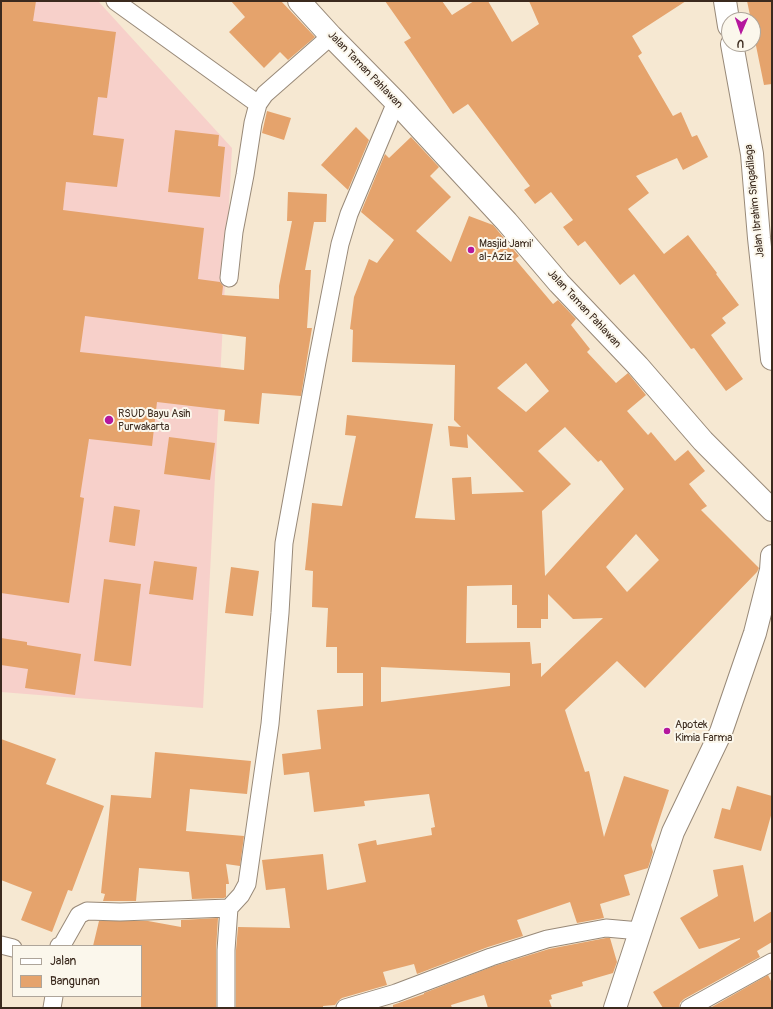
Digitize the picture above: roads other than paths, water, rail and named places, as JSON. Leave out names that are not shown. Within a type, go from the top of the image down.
[{"type":"main road","name":"Jalan Taman Pahlawan","points":[[299,1],[396,102],[507,222],[560,283],[638,366],[703,441],[772,510]]},
{"type":"main road","points":[[725,1],[727,12]]},
{"type":"main road","name":"Jalan Ibrahim Singadilaga","points":[[733,52],[765,237],[772,359]]},
{"type":"main road","points":[[614,1008],[673,832],[723,725],[756,633],[771,570],[772,556]]},
{"type":"street","points":[[115,1],[258,104]]},
{"type":"street","points":[[229,278],[234,232],[253,123],[258,104],[265,94],[331,36]]},
{"type":"street","points":[[226,1008],[226,950],[229,908],[241,895],[246,884],[270,724],[280,613],[284,543],[340,244],[349,214],[396,102]]},
{"type":"street","points":[[62,945],[79,915],[87,912],[229,908]]},
{"type":"street","points":[[345,1008],[396,992],[491,957],[547,939],[606,928],[640,931]]},
{"type":"street","points":[[1,945],[12,948]]},
{"type":"street","points":[[688,1008],[772,962]]},
{"type":"street","points":[[52,1008],[54,997]]},
{"type":"place","name":"Masjid Jami' al-Aziz","points":[[471,250]]},
{"type":"place","name":"RSUD Bayu Asih Purwakarta","points":[[109,420]]},
{"type":"place","name":"Apotek Kimia Farma","points":[[667,731]]}]
